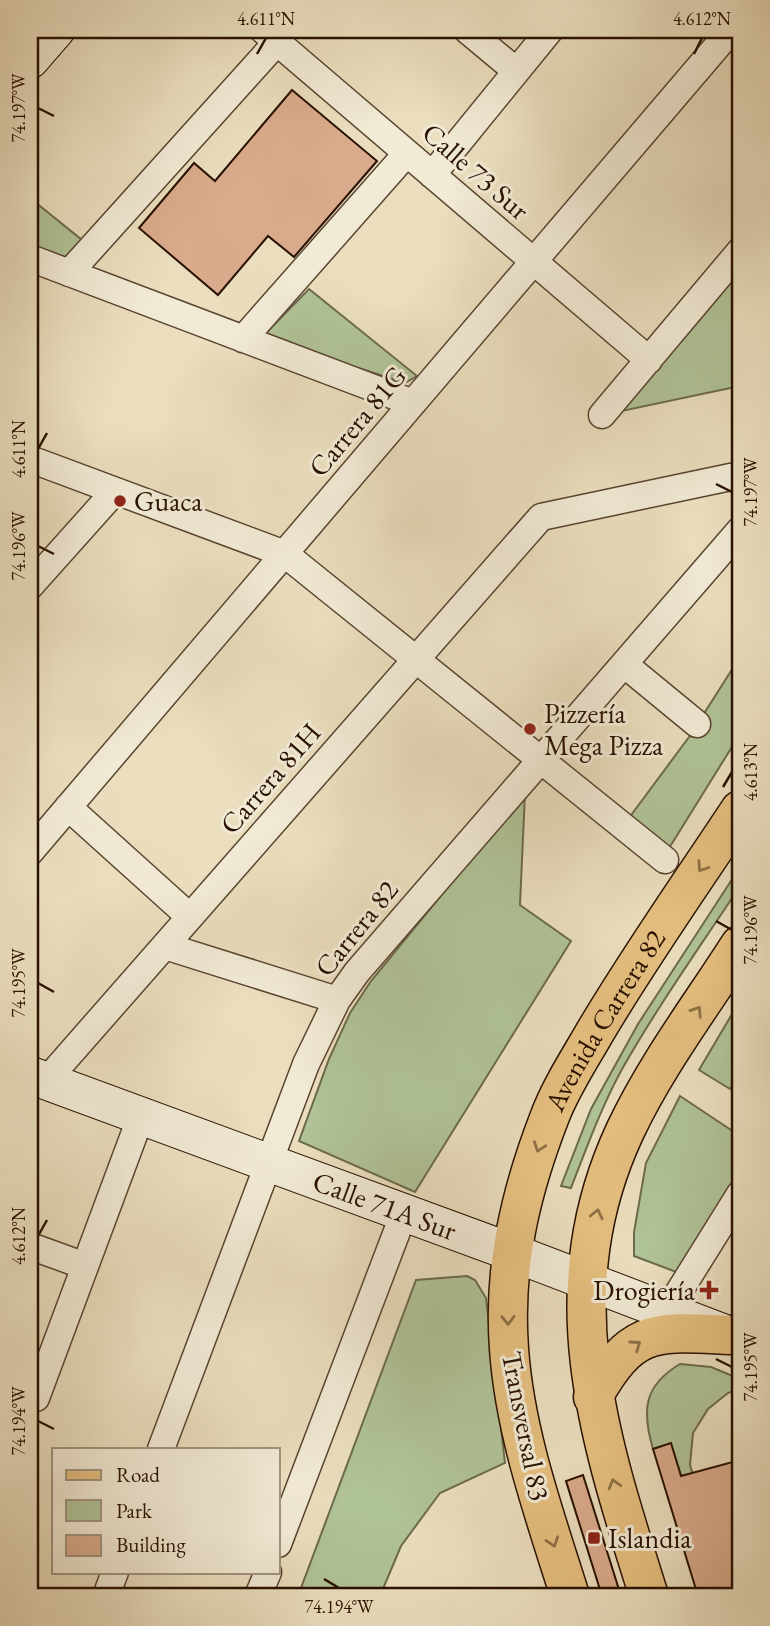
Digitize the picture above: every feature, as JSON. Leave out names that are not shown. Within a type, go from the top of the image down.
[{"type":"main road","name":"Avenida Carrera 82","points":[[511,1252],[517,1219],[536,1156],[550,1115],[565,1084],[628,978],[740,810]]},
{"type":"main road","points":[[649,1596],[616,1492],[593,1396],[588,1340],[590,1246],[598,1207],[624,1133],[656,1074],[740,945]]},
{"type":"main road","name":"Transversal 83","points":[[511,1252],[508,1292],[509,1349],[514,1389],[532,1475],[570,1596]]},
{"type":"main road","points":[[593,1396],[615,1362],[640,1340],[666,1333],[735,1337]]},
{"type":"street","points":[[467,30],[515,70]]},
{"type":"street","points":[[432,175],[550,30]]},
{"type":"street","name":"Carrera 81G","points":[[30,852],[732,30]]},
{"type":"street","points":[[69,273],[270,36]]},
{"type":"street","name":"Calle 73 Sur","points":[[270,36],[649,360]]},
{"type":"street","points":[[243,339],[407,153]]},
{"type":"street","points":[[603,415],[740,251]]},
{"type":"street","points":[[30,258],[413,403]]},
{"type":"street","points":[[30,459],[285,554],[665,860]]},
{"type":"street","name":"Carrera 81H","points":[[38,1078],[165,946],[541,517],[740,475]]},
{"type":"street","points":[[30,586],[115,491]]},
{"type":"street","name":"Carrera 82","points":[[161,1448],[306,1063],[337,1000],[357,972],[540,760],[737,540]]},
{"type":"street","points":[[624,664],[697,723]]},
{"type":"street","points":[[68,807],[190,917]]},
{"type":"street","points":[[165,946],[337,1000]]},
{"type":"street","name":"Calle 71A Sur","points":[[38,1078],[735,1337]]},
{"type":"street","points":[[33,1396],[141,1116]]},
{"type":"street","points":[[667,1311],[740,1194]]},
{"type":"street","points":[[281,1529],[404,1213]]},
{"type":"street","points":[[30,1246],[85,1266]]},
{"type":"street","points":[[106,1596],[114,1574]]},
{"type":"street","points":[[258,1596],[267,1574]]},
{"type":"green space","points":[[30,198],[82,240],[62,265],[30,253]]},
{"type":"green space","points":[[740,266],[740,386],[617,412]]},
{"type":"green space","points":[[309,289],[417,376],[405,383],[262,337]]},
{"type":"green space","points":[[740,657],[740,734],[666,853],[626,822],[689,737]]},
{"type":"green space","points":[[525,793],[520,905],[571,941],[415,1192],[299,1141],[329,1059],[350,1013],[371,981]]},
{"type":"green space","points":[[740,867],[740,886],[664,1000],[621,1071],[600,1114],[571,1188],[561,1186],[591,1109],[638,1024]]},
{"type":"green space","points":[[735,1009],[740,1012],[740,1073],[730,1089],[699,1070]]},
{"type":"green space","points":[[680,1096],[740,1136],[740,1176],[679,1273],[634,1256],[634,1232],[646,1163]]},
{"type":"green space","points":[[467,1276],[475,1280],[486,1298],[505,1463],[440,1493],[401,1546],[380,1596],[298,1596],[416,1280]]},
{"type":"green space","points":[[680,1364],[711,1367],[740,1379],[740,1388],[728,1393],[708,1409],[693,1433],[690,1465],[730,1596],[717,1596],[698,1535],[681,1541],[675,1516],[692,1510],[671,1444],[653,1449],[649,1435],[648,1400],[659,1381]]},
{"type":"building","points":[[292,90],[377,161],[294,257],[268,236],[218,295],[139,228],[194,163],[215,181]]},
{"type":"building","points":[[671,1443],[681,1476],[740,1460],[740,1596],[698,1596],[653,1449]]},
{"type":"building","name":"Islandia","points":[[583,1475],[621,1596],[602,1596],[566,1481]]},
{"type":"place","name":"Guaca","points":[[120,501]]},
{"type":"place","name":"Pizzería Mega Pizza","points":[[530,729]]},
{"type":"place","name":"Drogiería","points":[[709,1290]]},
{"type":"place","name":"Islandia","points":[[594,1538]]}]
